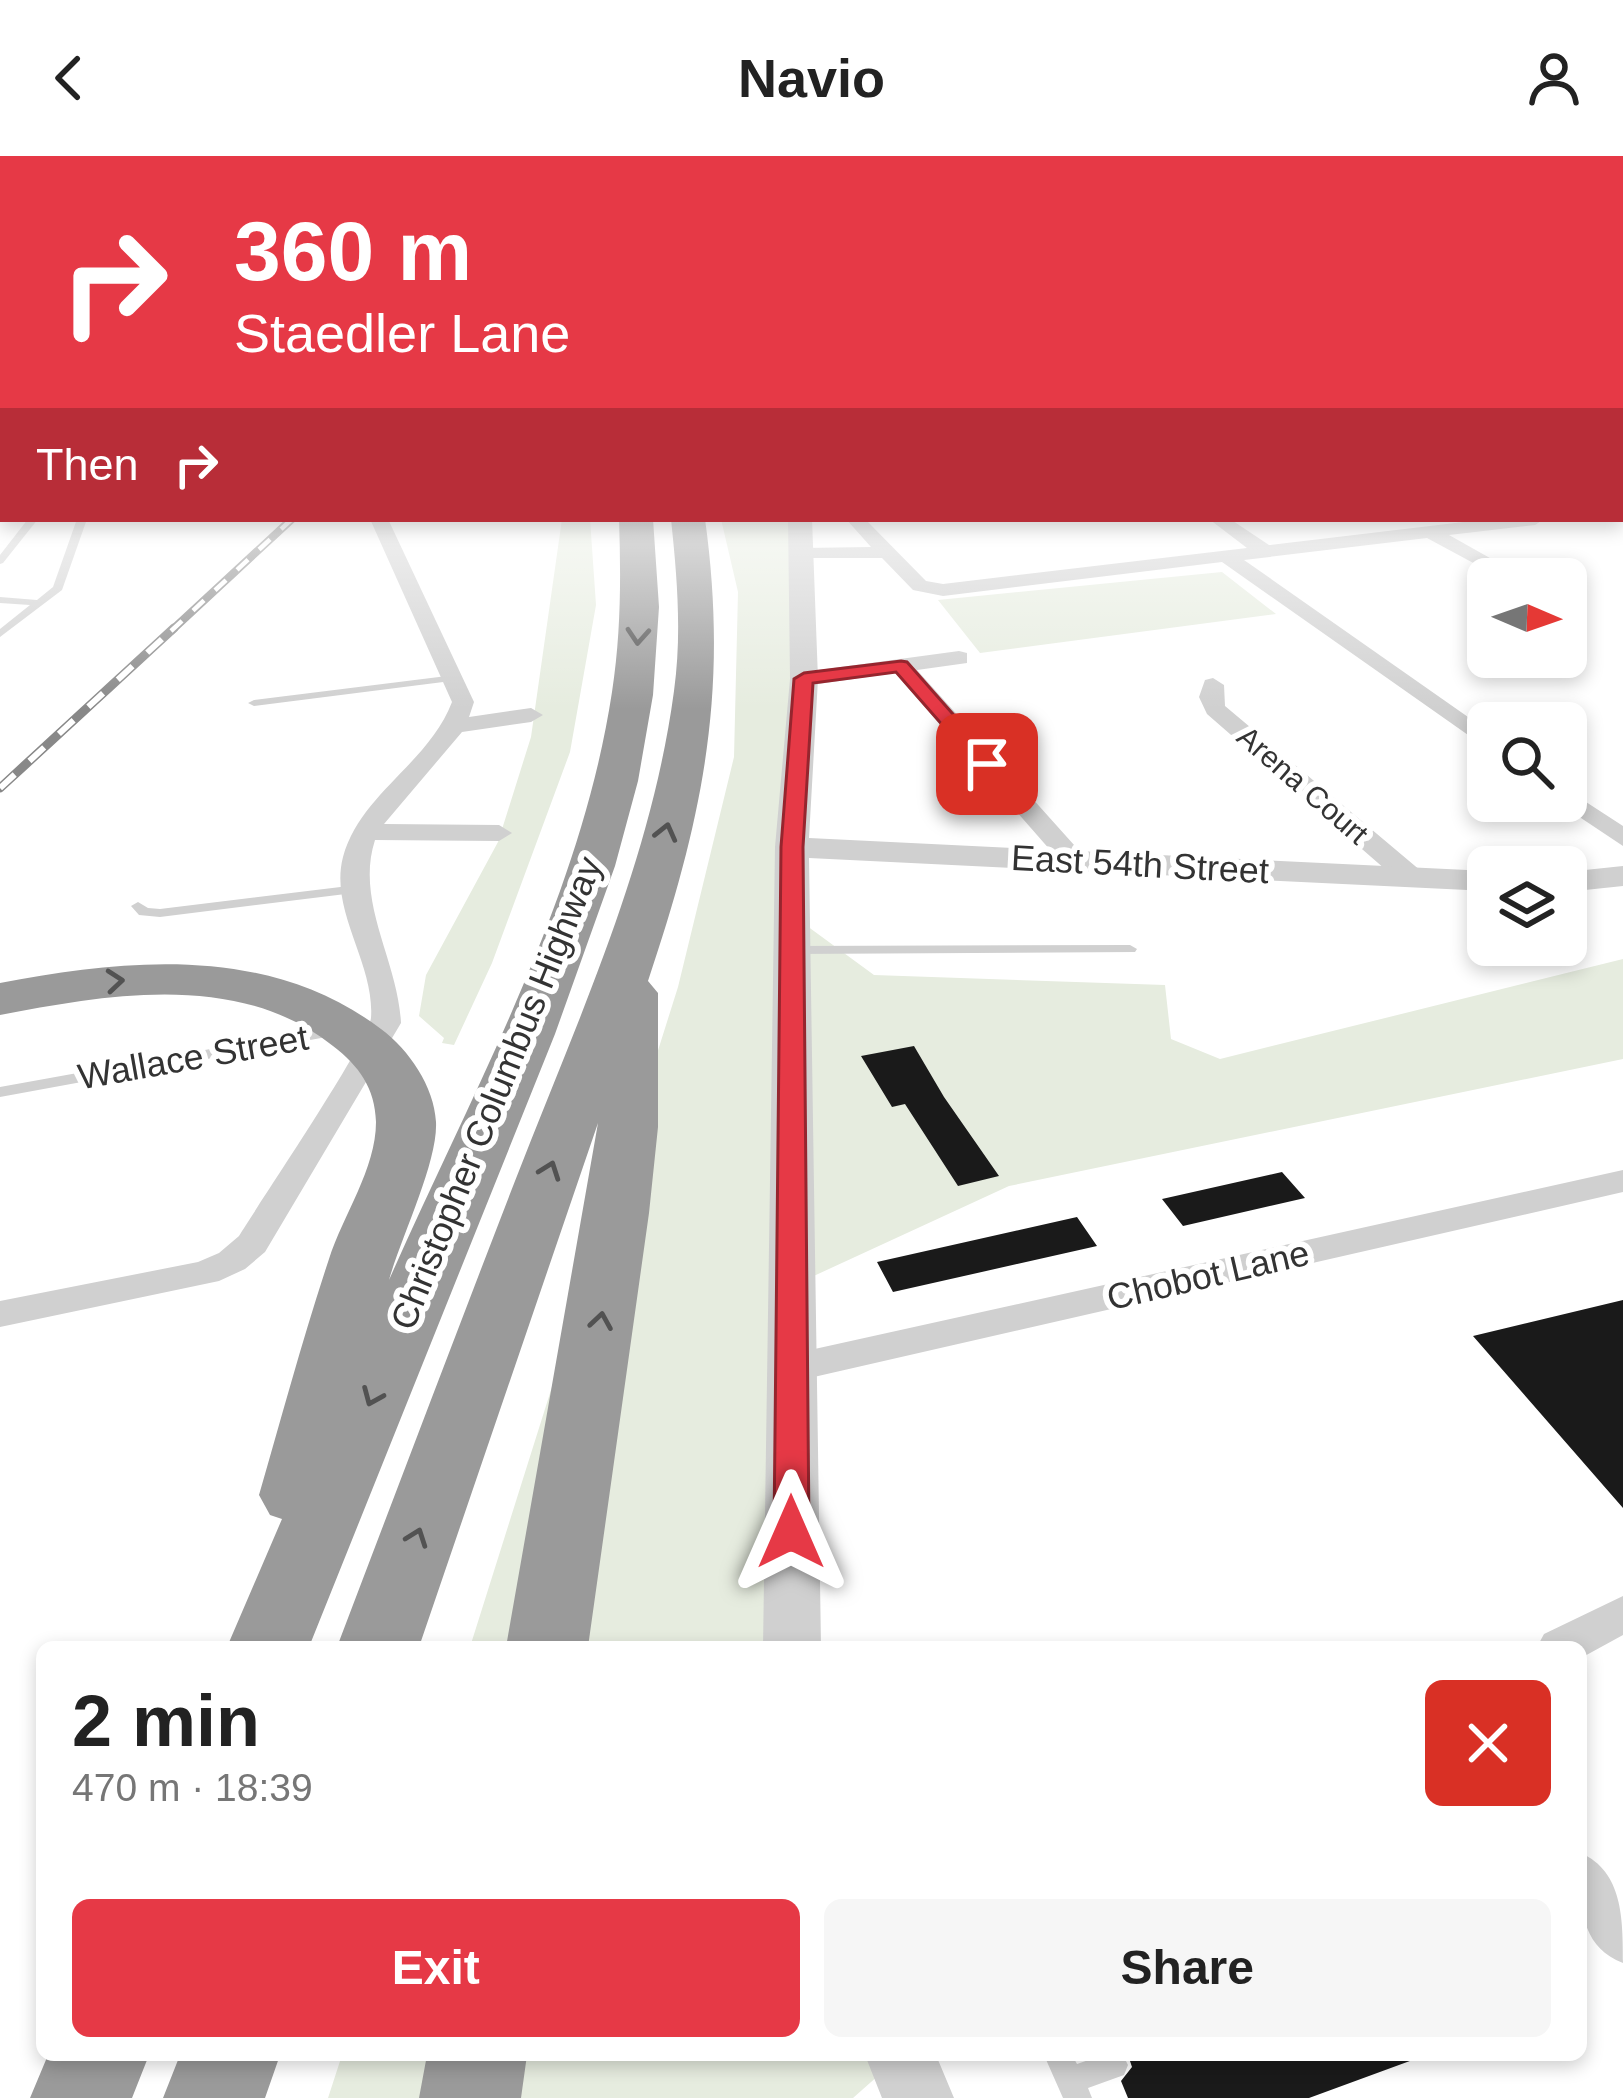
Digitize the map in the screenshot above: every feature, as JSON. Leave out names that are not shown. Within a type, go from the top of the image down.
[{"type":"highway","name":"Christopher Columbus Highway","points":[[271,1641],[525,1034],[597,841],[634,682],[640,587],[637,529]]},
{"type":"highway","name":"Christopher Columbus Highway","points":[[380,1641],[632,944],[662,848],[689,725],[698,614],[689,529]]},
{"type":"highway","points":[[548,1641],[628,1127],[632,944]]},
{"type":"highway","points":[[0,999],[57,986],[133,979],[203,980],[266,990],[318,1009],[352,1029],[386,1063],[403,1097],[405,1140],[374,1221],[256,1641]]},
{"type":"highway","points":[[559,1641],[583,1437]]},
{"type":"highway","points":[[81,2098],[96,2061]]},
{"type":"highway","points":[[214,2098],[228,2061]]},
{"type":"highway","points":[[470,2098],[476,2061]]},
{"type":"highway","points":[[500,2098],[505,2061]]},
{"type":"street","points":[[0,1314],[206,1272],[232,1261],[253,1244],[386,1023],[385,981],[354,865],[368,832],[454,726],[463,703],[384,529]]},
{"type":"street","points":[[865,529],[920,586],[930,590],[1450,529]]},
{"type":"street","points":[[1232,529],[1263,550]]},
{"type":"street","points":[[1429,531],[1476,558]]},
{"type":"street","points":[[792,1641],[792,847],[804,679],[801,537],[888,552]]},
{"type":"street","points":[[1228,558],[1467,727]]},
{"type":"street","points":[[804,679],[959,658]]},
{"type":"street","points":[[901,666],[1074,861]]},
{"type":"street","name":"Arena Court","points":[[1213,686],[1210,697],[1215,709],[1411,877]]},
{"type":"street","points":[[454,726],[532,715]]},
{"type":"street","points":[[1587,812],[1623,838]]},
{"type":"street","points":[[368,832],[499,833]]},
{"type":"street","name":"East 54th Street","points":[[792,847],[1467,880]]},
{"type":"street","points":[[1587,880],[1623,876]]},
{"type":"street","name":"Chobot Lane","points":[[792,1368],[1623,1181]]},
{"type":"street","points":[[1571,1641],[1623,1614]]},
{"type":"street","points":[[1587,1886],[1623,1938]]},
{"type":"street","points":[[903,2061],[918,2098]]},
{"type":"lane","points":[[0,562],[26,529]]},
{"type":"lane","points":[[0,634],[58,588],[79,529]]},
{"type":"lane","points":[[0,600],[40,603]]},
{"type":"lane","points":[[254,703],[455,678]]},
{"type":"lane","points":[[138,906],[144,912],[160,913],[357,889]]},
{"type":"lane","points":[[792,950],[1130,949]]},
{"type":"lane","name":"Wallace Street","points":[[0,1092],[386,1023]]},
{"type":"lane","points":[[1069,2078],[1114,2065]]},
{"type":"shaded area","points":[[561,529],[591,529],[596,605],[570,752],[492,963],[454,1045],[442,1043],[444,1038],[419,1016],[426,975],[498,842],[531,737]]},
{"type":"shaded area","points":[[723,529],[792,529],[792,915],[874,975],[1165,985],[1171,1039],[1220,1059],[1623,959],[1623,1059],[1009,1186],[792,1286],[807,1641],[472,1641],[678,987],[734,757],[738,592]]},
{"type":"shaded area","points":[[1222,572],[1276,614],[980,653],[938,600]]},
{"type":"shaded area","points":[[340,2061],[895,2061],[853,2098],[328,2098]]},
{"type":"building","points":[[914,1046],[999,1176],[958,1186],[905,1104],[892,1107],[861,1056]]},
{"type":"building","points":[[1282,1172],[1305,1198],[1183,1226],[1162,1199]]},
{"type":"building","points":[[1077,1217],[1097,1246],[893,1292],[877,1262]]},
{"type":"building","points":[[1623,1300],[1623,1508],[1473,1336]]},
{"type":"building","points":[[1130,2061],[1410,2061],[1309,2098],[1128,2098],[1121,2081],[1132,2067]]},
{"type":"railway","points":[[171,631],[282,529]]},
{"type":"railway","points":[[0,788],[174,628]]},
{"type":"route","points":[[791,1532],[792,847],[804,679],[901,666],[987,764]]}]
